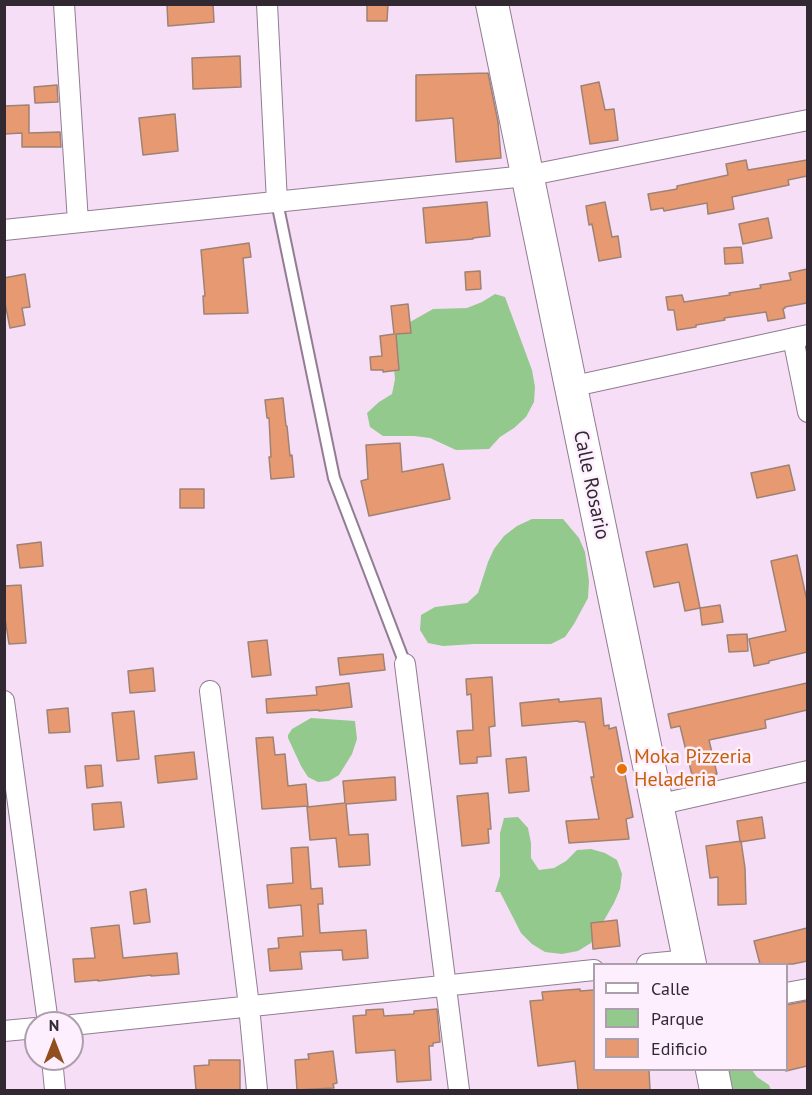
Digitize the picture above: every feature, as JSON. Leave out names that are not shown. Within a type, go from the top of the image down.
[{"type":"main road","name":"Calle Rosario","points":[[492,4],[690,962]]},
{"type":"main road","points":[[712,1071],[717,1090]]},
{"type":"street","points":[[63,4],[78,222]]},
{"type":"street","points":[[267,4],[277,202]]},
{"type":"street","points":[[4,230],[526,176],[807,120]]},
{"type":"street","points":[[570,387],[800,336],[807,412]]},
{"type":"street","points":[[405,664],[459,1090]]},
{"type":"street","points":[[210,691],[249,1006],[257,1090]]},
{"type":"street","points":[[4,701],[46,1011]]},
{"type":"street","points":[[657,805],[807,771]]},
{"type":"street","points":[[668,963],[690,962]]},
{"type":"street","points":[[84,1023],[593,970]]},
{"type":"street","points":[[788,993],[807,989]]},
{"type":"street","points":[[4,1031],[24,1029]]},
{"type":"street","points":[[53,1071],[55,1090]]},
{"type":"lane","points":[[277,202],[334,478],[405,664]]},
{"type":"green space","points":[[495,294],[505,297],[532,370],[535,387],[534,402],[526,417],[500,437],[489,449],[456,450],[430,438],[383,436],[370,427],[367,413],[392,394],[395,379],[392,349],[396,334],[403,326],[433,309],[467,308]]},
{"type":"green space","points":[[532,519],[563,519],[579,538],[585,552],[589,581],[588,598],[565,637],[551,644],[443,646],[428,643],[420,630],[421,615],[435,607],[467,603],[478,593],[488,562],[504,536],[517,526]]},
{"type":"green space","points":[[311,718],[355,721],[357,739],[352,754],[339,775],[329,781],[318,782],[308,777],[288,738],[292,729]]},
{"type":"green space","points":[[518,817],[528,828],[531,858],[539,870],[554,868],[566,861],[577,850],[591,849],[617,860],[622,874],[620,889],[614,903],[591,943],[578,951],[562,954],[545,952],[532,944],[521,933],[500,892],[495,892],[500,876],[500,833],[504,818]]},
{"type":"green space","points":[[725,1071],[753,1071],[769,1085],[771,1090],[725,1090]]},
{"type":"building","points":[[167,4],[213,4],[214,22],[168,26]]},
{"type":"building","points":[[367,4],[388,4],[387,21],[367,21]]},
{"type":"building","points":[[240,56],[241,87],[193,89],[192,58]]},
{"type":"building","points":[[488,73],[498,122],[501,158],[456,162],[453,118],[416,121],[416,75]]},
{"type":"building","points":[[599,82],[605,110],[614,109],[618,140],[590,144],[581,86]]},
{"type":"building","points":[[57,85],[58,102],[35,103],[34,87]]},
{"type":"building","points":[[29,105],[29,133],[60,132],[61,147],[22,147],[22,133],[4,134],[4,106]]},
{"type":"building","points":[[175,114],[178,151],[143,155],[139,118]]},
{"type":"building","points":[[746,160],[748,170],[807,160],[807,176],[788,180],[789,185],[732,197],[734,209],[708,214],[707,203],[664,211],[663,208],[651,210],[648,194],[677,189],[677,186],[728,175],[726,164]]},
{"type":"building","points":[[487,202],[490,236],[426,243],[423,208]]},
{"type":"building","points":[[605,202],[612,237],[618,236],[621,257],[599,261],[586,206]]},
{"type":"building","points":[[768,218],[772,238],[743,244],[739,224]]},
{"type":"building","points":[[249,243],[251,257],[243,258],[248,313],[204,314],[203,296],[205,296],[201,250]]},
{"type":"building","points":[[741,247],[743,263],[725,264],[724,248]]},
{"type":"building","points":[[807,269],[807,303],[785,307],[783,309],[785,318],[768,321],[766,312],[724,318],[725,320],[677,330],[674,310],[668,310],[666,297],[682,295],[684,302],[730,295],[729,293],[761,288],[760,285],[791,280],[789,273]]},
{"type":"building","points":[[480,271],[481,289],[466,290],[465,272]]},
{"type":"building","points":[[25,274],[30,307],[22,308],[25,325],[10,328],[4,298],[4,278]]},
{"type":"building","points":[[408,304],[411,333],[396,334],[399,370],[383,372],[383,370],[371,370],[370,357],[382,356],[380,336],[394,334],[391,306]]},
{"type":"building","points":[[283,398],[294,477],[271,479],[269,418],[267,418],[265,400]]},
{"type":"building","points":[[400,443],[402,472],[443,464],[450,499],[369,516],[361,481],[368,479],[366,445]]},
{"type":"building","points":[[789,465],[795,490],[757,498],[751,473]]},
{"type":"building","points":[[180,489],[204,489],[204,508],[180,508]]},
{"type":"building","points":[[41,542],[43,566],[20,568],[17,545]]},
{"type":"building","points":[[687,544],[700,608],[685,611],[679,582],[654,587],[646,552]]},
{"type":"building","points":[[797,555],[807,601],[807,652],[754,666],[749,639],[786,631],[771,561]]},
{"type":"building","points":[[21,585],[26,643],[9,644],[4,612],[4,586]]},
{"type":"building","points":[[720,605],[723,622],[702,625],[700,608]]},
{"type":"building","points":[[747,634],[748,651],[729,652],[727,635]]},
{"type":"building","points":[[267,640],[271,675],[252,677],[248,642]]},
{"type":"building","points":[[383,654],[385,670],[340,675],[338,658]]},
{"type":"building","points":[[153,668],[155,691],[130,693],[128,671]]},
{"type":"building","points":[[492,677],[495,726],[489,727],[491,756],[477,757],[477,763],[460,764],[457,731],[473,730],[471,694],[467,695],[466,679]]},
{"type":"building","points":[[349,683],[352,707],[267,713],[266,699],[317,695],[316,687]]},
{"type":"building","points":[[807,683],[807,710],[765,720],[766,728],[709,740],[717,774],[693,779],[680,726],[671,728],[668,714]]},
{"type":"building","points":[[601,698],[604,726],[609,725],[609,729],[616,727],[633,817],[626,819],[629,839],[569,843],[566,821],[599,819],[591,777],[594,777],[585,722],[522,726],[520,703]]},
{"type":"building","points":[[68,708],[70,732],[49,733],[47,710]]},
{"type":"building","points":[[134,711],[139,759],[117,761],[112,713]]},
{"type":"building","points":[[273,737],[275,755],[285,754],[288,786],[306,784],[308,806],[262,809],[256,738]]},
{"type":"building","points":[[194,752],[197,779],[158,783],[155,756]]},
{"type":"building","points":[[526,757],[529,791],[509,793],[506,759]]},
{"type":"building","points":[[101,765],[103,786],[87,788],[85,766]]},
{"type":"building","points":[[395,777],[396,800],[346,804],[349,835],[368,834],[370,865],[339,867],[336,838],[310,840],[307,807],[345,803],[343,781]]},
{"type":"building","points":[[488,793],[491,829],[488,829],[489,843],[462,846],[457,796]]},
{"type":"building","points":[[121,802],[124,827],[94,830],[92,804]]},
{"type":"building","points":[[762,817],[765,838],[740,842],[737,821]]},
{"type":"building","points":[[741,841],[745,868],[746,904],[718,905],[718,877],[710,878],[706,846]]},
{"type":"building","points":[[308,847],[311,889],[322,888],[323,904],[318,904],[320,933],[366,930],[368,958],[343,960],[342,950],[300,952],[302,969],[270,971],[268,949],[279,948],[278,938],[303,936],[301,905],[269,908],[267,885],[293,883],[291,848]]},
{"type":"building","points":[[146,889],[150,922],[134,924],[130,892]]},
{"type":"building","points":[[617,920],[620,946],[593,949],[591,923]]},
{"type":"building","points":[[119,925],[123,958],[177,953],[179,974],[75,982],[73,959],[95,958],[91,928]]},
{"type":"building","points":[[807,928],[807,961],[793,964],[760,963],[754,941]]},
{"type":"building","points":[[593,990],[593,1071],[649,1071],[650,1090],[578,1090],[575,1061],[538,1066],[530,1001],[543,1000],[542,992]]},
{"type":"building","points":[[807,1001],[807,1066],[788,1071],[788,1005]]},
{"type":"building","points":[[383,1009],[384,1016],[414,1014],[414,1011],[437,1009],[440,1042],[429,1046],[431,1080],[397,1082],[395,1050],[356,1053],[353,1016],[366,1015],[366,1010]]},
{"type":"building","points":[[333,1051],[337,1083],[333,1084],[334,1088],[297,1090],[295,1060],[309,1059],[308,1054]]},
{"type":"building","points":[[209,1060],[240,1060],[240,1090],[196,1090],[194,1066],[209,1065]]},
{"type":"place","name":"Moka Pizzeria Heladeria","points":[[622,769]]}]
